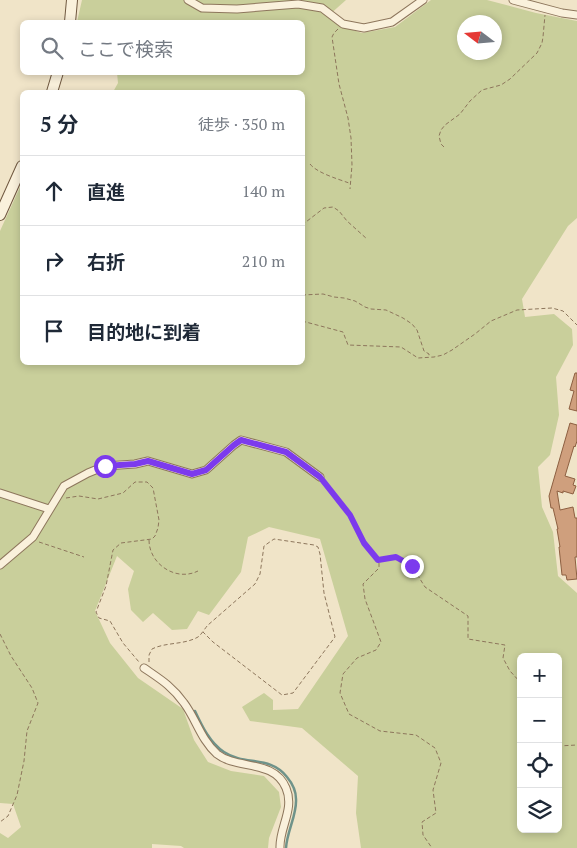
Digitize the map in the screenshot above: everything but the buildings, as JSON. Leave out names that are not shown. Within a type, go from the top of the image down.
[{"type":"street","points":[[70,20],[72,0]]},
{"type":"street","points":[[188,0],[202,8],[237,9],[298,4],[322,8],[343,24],[364,28],[392,22],[422,0]]},
{"type":"street","points":[[513,0],[577,15]]},
{"type":"street","points":[[53,90],[57,75]]},
{"type":"street","points":[[0,215],[20,170]]},
{"type":"street","points":[[0,565],[33,537],[64,486],[105,466],[148,461],[192,474],[206,470],[241,440],[286,452],[320,477]]},
{"type":"street","points":[[0,493],[49,509]]},
{"type":"street","points":[[147,667],[171,687],[184,704],[208,745],[218,755],[227,760],[259,766],[275,774],[282,781],[289,797],[290,806],[280,841],[280,848]]},
{"type":"path","points":[[444,147],[439,136],[445,125],[460,114],[482,90],[501,85],[510,79],[537,53],[542,43],[547,9]]},
{"type":"path","points":[[343,24],[332,37],[339,84],[351,138],[352,165],[350,189]]},
{"type":"path","points":[[310,164],[317,170],[350,184]]},
{"type":"path","points":[[305,223],[324,208],[328,206],[333,207],[367,239]]},
{"type":"path","points":[[305,295],[323,294],[344,298],[371,309],[386,310],[403,318],[417,330],[424,351],[430,357]]},
{"type":"path","points":[[305,322],[343,332],[348,345],[401,348],[418,358],[443,355],[491,321],[517,310],[552,308],[562,311],[577,326]]},
{"type":"path","points":[[320,477],[350,515],[364,543],[378,560],[379,568],[363,584],[365,599],[381,642],[376,650],[357,658],[343,674],[340,693],[349,714],[380,731],[416,735],[435,748],[442,763],[433,790],[436,813],[422,822],[423,835],[432,848]]},
{"type":"path","points":[[55,500],[79,496],[98,499],[123,493],[135,482],[147,482],[153,488],[159,520],[155,536],[152,539],[120,543],[113,550],[106,586],[96,612],[99,618],[110,621],[123,643],[147,667],[152,649],[159,645],[186,641],[199,636],[208,625],[255,584],[260,574],[264,546],[274,539],[318,547],[324,593],[335,637],[293,693],[282,695],[212,642],[203,632]]},
{"type":"path","points":[[33,537],[36,541],[84,557]]},
{"type":"path","points":[[148,539],[154,560],[161,566],[180,574],[191,574],[198,571]]},
{"type":"path","points":[[378,560],[396,557],[412,566],[425,587],[468,616],[468,640],[505,645],[503,658],[510,671],[517,679]]},
{"type":"path","points":[[0,634],[11,656],[32,688],[38,702],[27,731],[24,761],[17,795],[8,816],[0,822]]},
{"type":"path","points":[[562,746],[577,745]]},
{"type":"green space","points":[[82,0],[346,0],[328,16],[338,25],[362,33],[395,27],[431,0],[487,0],[536,13],[577,21],[577,218],[568,226],[522,299],[525,317],[554,314],[572,329],[573,345],[556,377],[559,415],[550,455],[538,467],[542,507],[553,532],[558,576],[577,593],[577,848],[361,848],[356,813],[358,776],[302,728],[250,721],[242,707],[264,693],[273,700],[273,710],[298,709],[348,636],[320,539],[269,527],[248,537],[241,572],[209,615],[198,611],[187,629],[172,630],[153,613],[143,622],[131,610],[128,589],[134,571],[117,556],[95,611],[110,643],[138,678],[183,709],[194,740],[208,762],[231,771],[264,776],[279,792],[281,807],[269,838],[268,848],[184,848],[181,846],[152,844],[152,848],[0,848],[0,833],[8,838],[21,827],[13,804],[0,803],[0,231],[20,187],[20,365],[305,365],[305,90],[114,90],[118,83],[117,75],[305,75],[305,20],[77,20]]},
{"type":"waterway","points":[[195,711],[211,739],[224,752],[240,759],[273,766],[280,770],[291,782],[295,793],[296,805],[286,848]]},
{"type":"route","points":[[105,466],[148,461],[192,474],[206,470],[241,440],[286,452],[320,477],[350,515],[364,543],[378,560],[396,557],[412,566]]}]
